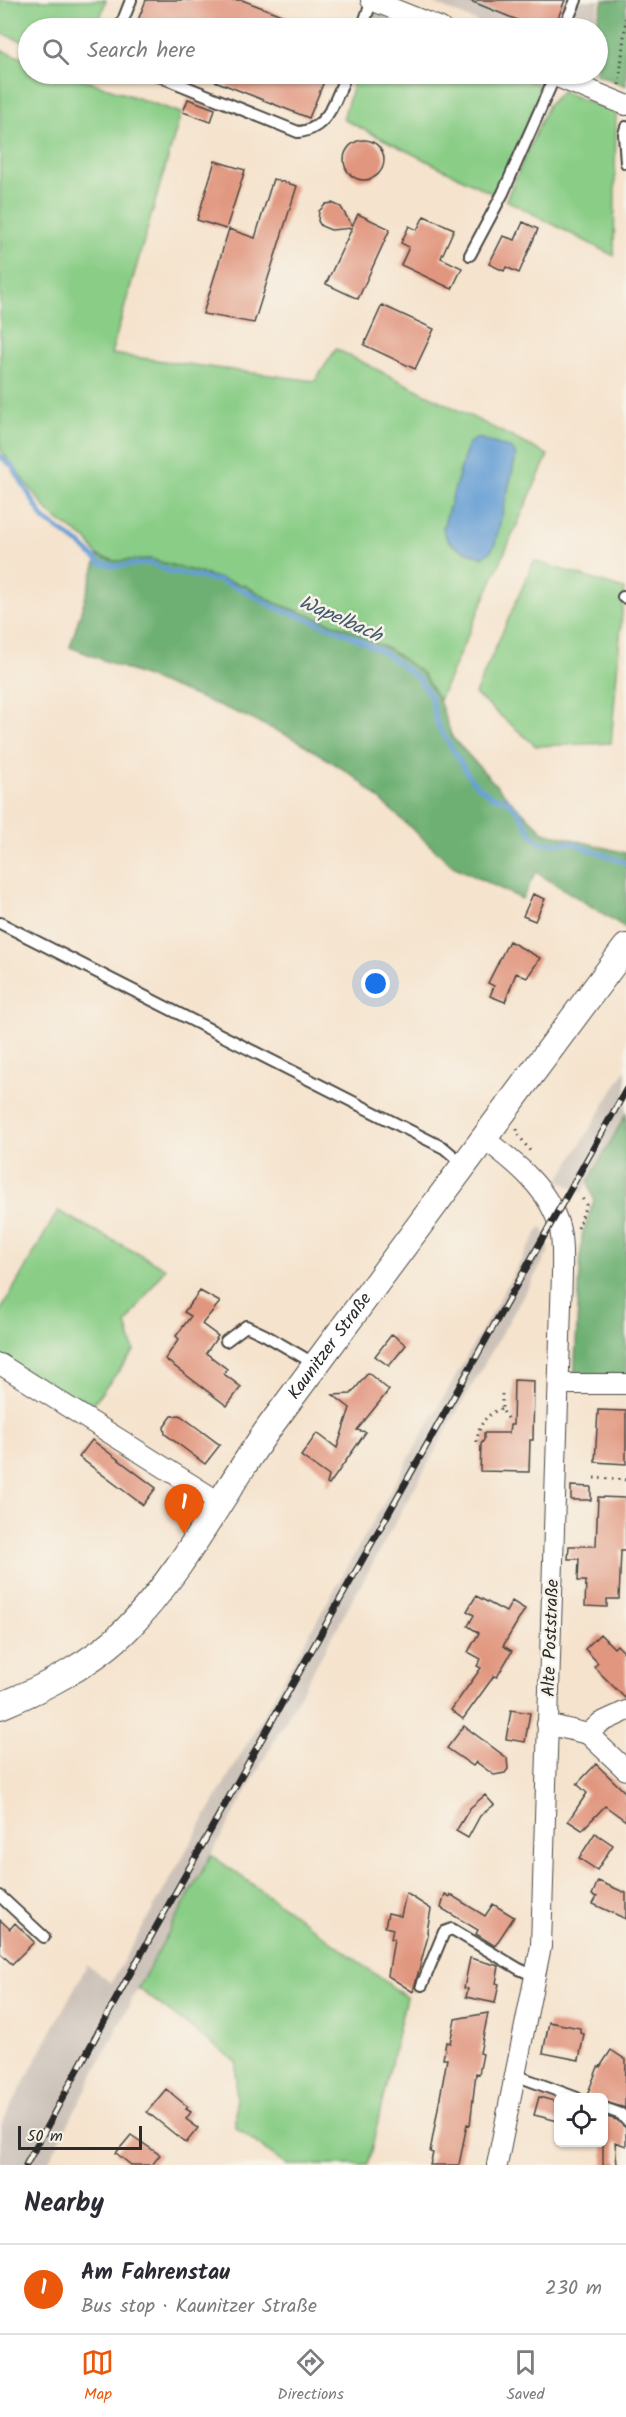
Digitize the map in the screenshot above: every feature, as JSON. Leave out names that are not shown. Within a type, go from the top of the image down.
[{"type":"street","points":[[372,0],[416,18]]},
{"type":"street","points":[[574,84],[622,103]]},
{"type":"street","name":"Kaunitzer Straße","points":[[0,1706],[38,1691],[86,1661],[125,1631],[166,1587],[259,1442],[626,947]]},
{"type":"street","name":"Alte Poststraße","points":[[483,1138],[526,1173],[550,1205],[560,1230],[562,1273],[541,1946],[497,2165]]},
{"type":"street","points":[[0,1364],[219,1502]]},
{"type":"street","points":[[559,1384],[626,1384]]},
{"type":"street","points":[[588,1734],[600,1723],[626,1711]]},
{"type":"street","points":[[547,1724],[588,1734],[626,1770]]},
{"type":"lane","points":[[124,18],[130,0]]},
{"type":"lane","points":[[366,18],[372,0]]},
{"type":"lane","points":[[568,18],[576,0]]},
{"type":"lane","points":[[179,84],[298,132],[308,131],[318,125],[332,110],[342,84]]},
{"type":"lane","points":[[470,255],[503,193],[548,84]]},
{"type":"lane","points":[[626,128],[624,134],[626,163]]},
{"type":"lane","points":[[0,923],[444,1148],[463,1164]]},
{"type":"lane","points":[[226,1341],[246,1326],[316,1364]]},
{"type":"lane","points":[[0,1896],[44,1937]]},
{"type":"lane","points":[[422,1985],[444,1932],[452,1929],[535,1976]]},
{"type":"lane","points":[[515,2075],[566,2093]]},
{"type":"lane","points":[[608,2110],[621,2114],[626,2120]]},
{"type":"path","points":[[622,103],[626,18]]},
{"type":"path","points":[[575,1238],[586,1205],[582,1198]]},
{"type":"path","points":[[502,1394],[502,1409],[509,1422]]},
{"type":"path","points":[[477,1442],[477,1431],[490,1414],[502,1409]]},
{"type":"path","points":[[594,1478],[626,1480]]},
{"type":"shaded area","points":[[426,0],[600,0],[596,18],[468,18]]},
{"type":"shaded area","points":[[626,1069],[626,1114],[582,1193],[559,1180]]},
{"type":"shaded area","points":[[541,1226],[548,1239],[549,1251],[446,1431],[211,1855],[138,1988],[47,2165],[0,2165],[0,2127],[87,1965],[111,1983]]},
{"type":"green space","points":[[0,0],[106,0],[100,18],[18,18],[18,39],[0,33]]},
{"type":"green space","points":[[603,0],[626,0],[626,86],[608,79],[608,18],[598,18]]},
{"type":"green space","points":[[0,50],[18,56],[18,84],[96,84],[181,113],[111,354],[315,381],[336,349],[548,455],[439,700],[422,673],[390,650],[348,629],[275,603],[246,586],[150,559],[115,561],[98,556],[87,540],[51,515],[0,449]]},
{"type":"green space","points":[[353,84],[540,85],[539,98],[495,195],[343,119]]},
{"type":"green space","points":[[562,91],[616,114],[614,256],[506,200],[548,105]]},
{"type":"green space","points":[[98,556],[115,561],[150,559],[246,586],[275,603],[348,629],[390,650],[422,673],[439,700],[452,737],[506,796],[544,832],[626,853],[626,928],[536,872],[522,899],[453,866],[354,776],[297,740],[238,713],[70,647]]},
{"type":"green space","points":[[534,561],[624,589],[611,743],[536,746],[475,694]]},
{"type":"green space","points":[[626,1114],[626,1379],[574,1379],[582,1235],[594,1200],[588,1182]]},
{"type":"green space","points":[[58,1211],[165,1268],[126,1324],[134,1351],[88,1410],[0,1356],[0,1312]]},
{"type":"green space","points":[[211,1855],[406,1997],[368,2165],[287,2165],[236,2128],[236,2062],[138,1988]]},
{"type":"water","points":[[477,438],[512,449],[516,456],[495,544],[490,552],[482,557],[452,544],[443,528],[468,444]]},
{"type":"building","points":[[146,0],[242,0],[289,18],[139,18]]},
{"type":"building","points":[[468,0],[565,0],[558,18],[512,18]]},
{"type":"building","points":[[222,84],[323,84],[309,118]]},
{"type":"building","points":[[188,99],[215,109],[211,122],[183,112]]},
{"type":"building","points":[[364,140],[372,141],[378,146],[383,152],[383,168],[378,174],[372,179],[364,180],[356,179],[350,174],[345,168],[344,160],[345,152],[350,146],[356,141]]},
{"type":"building","points":[[215,161],[245,170],[226,229],[197,220]]},
{"type":"building","points":[[273,179],[297,186],[254,323],[203,314],[229,229],[255,238]]},
{"type":"building","points":[[332,203],[341,207],[352,226],[358,214],[390,229],[358,299],[326,284],[352,228],[331,230],[321,226],[318,221],[319,211],[326,204]]},
{"type":"building","points":[[424,216],[454,229],[441,258],[462,268],[452,289],[401,265],[409,247],[401,243],[409,226],[417,230]]},
{"type":"building","points":[[523,222],[538,229],[519,273],[506,267],[504,271],[489,264],[503,236],[515,240]]},
{"type":"building","points":[[382,305],[434,329],[415,369],[364,345]]},
{"type":"building","points":[[533,894],[545,899],[535,921],[523,916]]},
{"type":"building","points":[[509,941],[540,958],[527,978],[516,973],[505,1002],[490,996],[494,986],[488,983]]},
{"type":"building","points":[[200,1291],[220,1302],[202,1324],[218,1336],[206,1353],[227,1369],[224,1374],[241,1387],[227,1406],[165,1359],[179,1339],[176,1336],[191,1316],[184,1312]]},
{"type":"building","points":[[392,1334],[406,1345],[389,1366],[375,1356]]},
{"type":"building","points":[[368,1373],[389,1390],[357,1430],[366,1432],[329,1485],[327,1484],[329,1476],[301,1456],[317,1433],[337,1448],[350,1408],[333,1395],[351,1394]]},
{"type":"building","points":[[514,1380],[534,1381],[533,1440],[530,1440],[529,1472],[480,1471],[481,1444],[484,1440],[484,1433],[509,1433],[510,1425],[513,1425]]},
{"type":"building","points":[[598,1410],[626,1411],[626,1464],[595,1462]]},
{"type":"building","points":[[180,1415],[220,1445],[205,1464],[165,1434],[164,1427],[172,1416]]},
{"type":"building","points":[[92,1440],[156,1488],[143,1505],[79,1457]]},
{"type":"building","points":[[571,1486],[591,1487],[591,1500],[571,1500]]},
{"type":"building","points":[[598,1497],[626,1498],[626,1551],[621,1551],[619,1599],[607,1599],[607,1607],[585,1606],[586,1581],[578,1581],[579,1559],[568,1559],[569,1546],[596,1546]]},
{"type":"building","points":[[476,1596],[506,1612],[512,1601],[525,1609],[503,1646],[512,1651],[497,1677],[494,1676],[463,1719],[451,1710],[481,1668],[477,1666],[481,1659],[468,1652],[479,1633],[468,1626],[474,1615],[467,1611]]},
{"type":"building","points":[[600,1634],[614,1648],[617,1645],[626,1654],[626,1699],[594,1667],[598,1663],[585,1649]]},
{"type":"building","points":[[511,1710],[530,1713],[525,1742],[506,1739]]},
{"type":"building","points":[[464,1726],[507,1758],[508,1769],[505,1773],[494,1775],[476,1762],[473,1766],[447,1748]]},
{"type":"building","points":[[596,1764],[626,1793],[626,1821],[605,1806],[582,1830],[568,1821],[587,1793],[577,1784]]},
{"type":"building","points":[[485,1795],[494,1805],[480,1816],[468,1838],[456,1831],[470,1808]]},
{"type":"building","points":[[595,1833],[613,1845],[597,1870],[579,1858]]},
{"type":"building","points":[[598,1881],[626,1893],[626,1919],[593,1904],[597,1897],[592,1895]]},
{"type":"building","points":[[406,1893],[431,1909],[428,1936],[413,1992],[388,1976],[394,1939],[391,1939],[393,1929],[385,1927],[388,1913],[401,1916]]},
{"type":"building","points":[[445,1894],[450,1897],[451,1895],[485,1916],[493,1904],[514,1917],[495,1946],[476,1934],[478,1930],[441,1908]]},
{"type":"building","points":[[0,1920],[10,1929],[15,1923],[34,1942],[12,1964],[0,1953]]},
{"type":"building","points":[[470,1958],[499,1966],[496,1983],[499,1984],[495,2003],[466,1997],[468,1989],[464,1988]]},
{"type":"building","points":[[488,2013],[480,2053],[483,2054],[479,2074],[476,2073],[470,2125],[467,2124],[459,2165],[430,2165],[433,2153],[430,2152],[447,2059],[443,2059],[446,2042],[450,2043],[455,2019]]},
{"type":"building","points":[[549,2022],[580,2028],[580,2033],[584,2034],[579,2060],[543,2053]]},
{"type":"building","points":[[611,2050],[626,2060],[625,2108],[608,2103],[608,2093],[588,2093],[598,2067]]},
{"type":"building","points":[[166,2089],[188,2107],[186,2109],[191,2112],[186,2119],[198,2128],[186,2143],[147,2112]]},
{"type":"building","points":[[539,2097],[554,2101],[554,2120],[534,2115]]},
{"type":"building","points":[[608,2117],[617,2120],[626,2128],[626,2146],[615,2142],[617,2165],[603,2165],[603,2147],[608,2147]]},
{"type":"building","points":[[131,2135],[160,2155],[152,2165],[131,2165],[116,2153]]},
{"type":"waterway","name":"Wapelbach","points":[[0,456],[12,466],[44,519],[81,545],[100,563],[116,566],[150,563],[171,572],[220,581],[243,590],[274,607],[343,632],[385,653],[419,679],[430,695],[437,724],[472,781],[492,797],[505,799],[519,812],[531,833],[540,843],[572,843],[626,863]]},
{"type":"railway","points":[[26,2165],[127,1979],[626,1090]]},
{"type":"place","name":"Am Fahrenstau","points":[[184,1534]]}]
